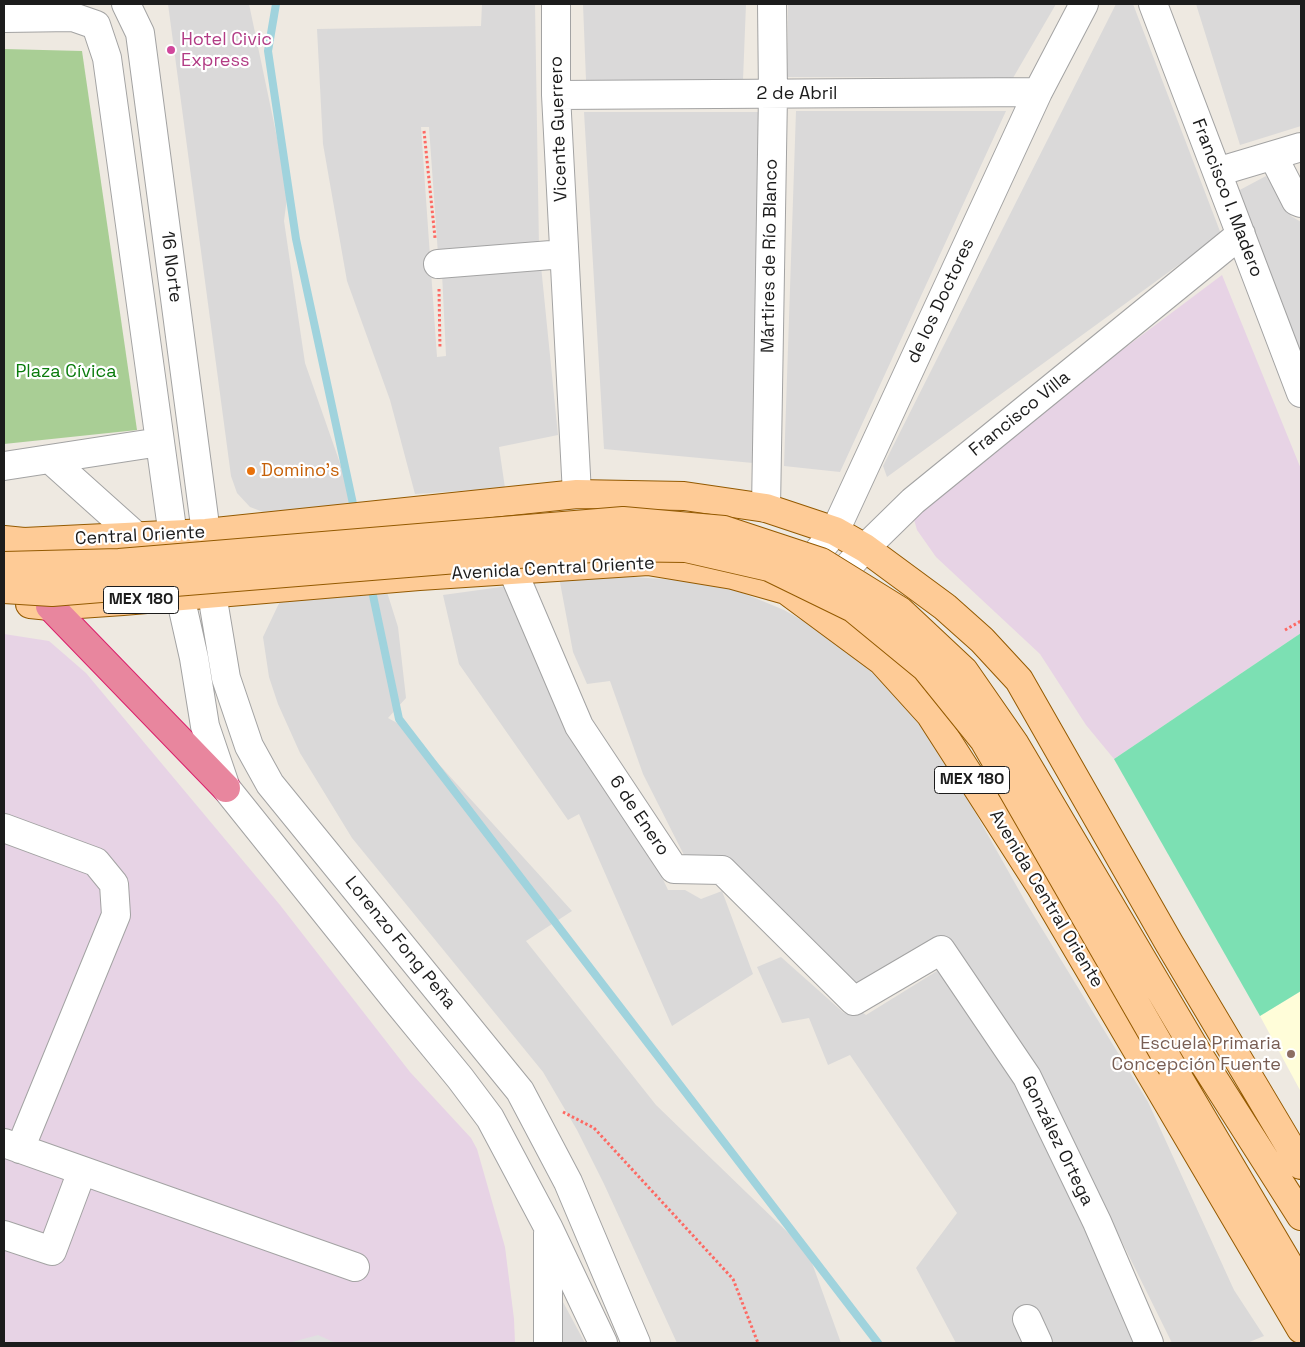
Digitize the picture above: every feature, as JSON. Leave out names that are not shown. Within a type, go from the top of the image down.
[{"type":"highway","points":[[50,606],[226,788]]},
{"type":"main road","points":[[576,494],[684,496],[766,508],[835,531],[865,548],[945,607],[982,640],[1019,680],[1169,943],[1301,1165]]},
{"type":"main road","name":"Central Oriente","points":[[4,540],[24,542],[173,536],[576,494]]},
{"type":"main road","points":[[4,566],[119,562],[623,521],[724,530],[821,562],[900,611],[964,671],[1014,743],[1198,1054],[1301,1216]]},
{"type":"main road","points":[[4,589],[52,592],[604,547],[686,548],[769,567],[853,608],[926,668],[984,740],[1301,1289]]},
{"type":"main road","name":"Avenida Central Oriente","points":[[212,594],[418,576],[648,561],[733,575],[786,590],[882,661],[930,714],[1041,887],[1301,1329]]},
{"type":"main road","name":"MEX 180","points":[[4,601],[50,606],[212,594]]},
{"type":"street","name":"16 Norte","points":[[126,4],[140,33],[206,533]]},
{"type":"street","name":"Vicente Guerrero","points":[[556,4],[556,94],[576,494]]},
{"type":"street","name":"Mártires de Río Blanco","points":[[766,508],[773,94],[772,4]]},
{"type":"street","name":"de los Doctores","points":[[786,590],[835,531],[1038,92],[1084,4]]},
{"type":"street","name":"Francisco I. Madero","points":[[1154,4],[1301,392]]},
{"type":"street","name":"16 Norte","points":[[80,15],[108,58],[173,536]]},
{"type":"street","points":[[4,18],[80,15]]},
{"type":"street","name":"2 de Abril","points":[[556,94],[1038,92]]},
{"type":"street","points":[[1217,172],[1301,147]]},
{"type":"street","points":[[1273,156],[1296,201],[1301,203]]},
{"type":"street","points":[[132,234],[166,228]]},
{"type":"street","name":"Francisco Villa","points":[[811,608],[865,548],[913,501],[1241,234]]},
{"type":"street","points":[[438,264],[564,254]]},
{"type":"street","points":[[4,466],[160,442]]},
{"type":"street","points":[[50,459],[137,537]]},
{"type":"street","name":"Lorenzo Fong Peña","points":[[206,533],[212,594],[226,678],[249,746],[270,784],[520,1091],[568,1182],[619,1340]]},
{"type":"street","name":"Lorenzo Fong Peña","points":[[173,536],[180,596],[194,658],[205,726],[226,788],[460,1078],[490,1118],[548,1227],[619,1340]]},
{"type":"street","name":"6 de Enero","points":[[512,569],[578,726],[674,869],[722,870],[854,1001],[941,950]]},
{"type":"street","points":[[4,828],[96,862],[114,884],[116,914],[12,1146],[355,1268]]},
{"type":"street","name":"González Ortega","points":[[941,950],[1027,1077],[1097,1222],[1149,1343]]},
{"type":"street","points":[[490,1118],[520,1091]]},
{"type":"street","points":[[4,1235],[52,1251],[82,1171]]},
{"type":"street","points":[[548,1227],[548,1343]]},
{"type":"street","points":[[1294,1343],[1301,1340]]},
{"type":"path","points":[[1285,630],[1301,621]]},
{"type":"path","points":[[561,1111],[594,1128],[733,1279],[758,1343]]},
{"type":"shaded area","points":[[168,4],[249,4],[288,190],[284,221],[305,363],[356,509],[279,518],[250,507],[237,493],[231,476]]},
{"type":"shaded area","points":[[482,4],[535,4],[539,248],[438,254],[429,127],[421,127],[437,357],[446,356],[442,273],[541,266],[558,435],[499,447],[505,488],[415,494],[390,400],[347,281],[323,144],[317,29],[481,26]]},
{"type":"shaded area","points":[[583,4],[746,4],[743,80],[586,80]]},
{"type":"shaded area","points":[[788,4],[1056,4],[1013,78],[787,77]]},
{"type":"shaded area","points":[[1116,4],[1133,4],[1221,234],[887,477],[883,466]]},
{"type":"shaded area","points":[[1196,4],[1301,4],[1301,126],[1240,145]]},
{"type":"shaded area","points":[[796,111],[1006,111],[840,472],[784,466]]},
{"type":"shaded area","points":[[584,112],[761,112],[753,463],[604,449]]},
{"type":"shaded area","points":[[1266,176],[1291,216],[1301,222],[1301,356],[1236,192]]},
{"type":"shaded area","points":[[1222,275],[1301,469],[1301,633],[1114,759],[1086,725],[1040,654],[936,557],[917,530],[913,516],[922,500]]},
{"type":"shaded area","points":[[619,576],[719,583],[784,610],[849,647],[887,678],[948,764],[1025,901],[1148,1102],[1234,1290],[1264,1336],[1247,1343],[1172,1343],[1038,1072],[951,947],[857,993],[758,899],[690,867],[643,774],[610,681],[587,684],[573,652],[559,577]]},
{"type":"shaded area","points":[[508,586],[617,782],[668,890],[685,890],[701,899],[722,891],[753,974],[672,1026],[579,814],[568,820],[459,664],[443,595]]},
{"type":"shaded area","points":[[387,592],[398,627],[406,698],[388,718],[406,728],[572,911],[526,941],[656,1105],[808,1252],[841,1343],[677,1343],[604,1184],[577,1130],[543,1072],[352,838],[300,753],[278,704],[269,677],[263,637],[282,597]]},
{"type":"shaded area","points":[[4,634],[49,641],[86,673],[280,905],[410,1072],[471,1138],[477,1149],[505,1247],[515,1343],[4,1343]]},
{"type":"shaded area","points":[[781,957],[844,1013],[855,1007],[866,1015],[945,966],[1076,1194],[1136,1343],[956,1343],[916,1268],[957,1213],[850,1055],[828,1065],[809,1018],[782,1023],[757,967]]},
{"type":"shaded area","name":"Escuela Primaria Concepción Fuente","points":[[1301,991],[1301,1092],[1260,1016]]},
{"type":"shaded area","points":[[556,1289],[585,1343],[562,1343]]},
{"type":"shaded area","points":[[318,1335],[336,1343],[288,1343]]},
{"type":"green space","name":"Plaza Cívica","points":[[4,49],[82,51],[137,430],[4,444]]},
{"type":"green space","points":[[1301,633],[1301,991],[1260,1016],[1114,759]]},
{"type":"waterway","points":[[276,4],[268,51],[296,239],[355,513]]},
{"type":"waterway","points":[[371,586],[399,719],[878,1343]]},
{"type":"place","name":"Hotel Civic Express","points":[[171,50]]},
{"type":"place","name":"Domino's","points":[[251,471]]},
{"type":"place","name":"Escuela Primaria Concepción Fuente","points":[[1291,1054]]}]
